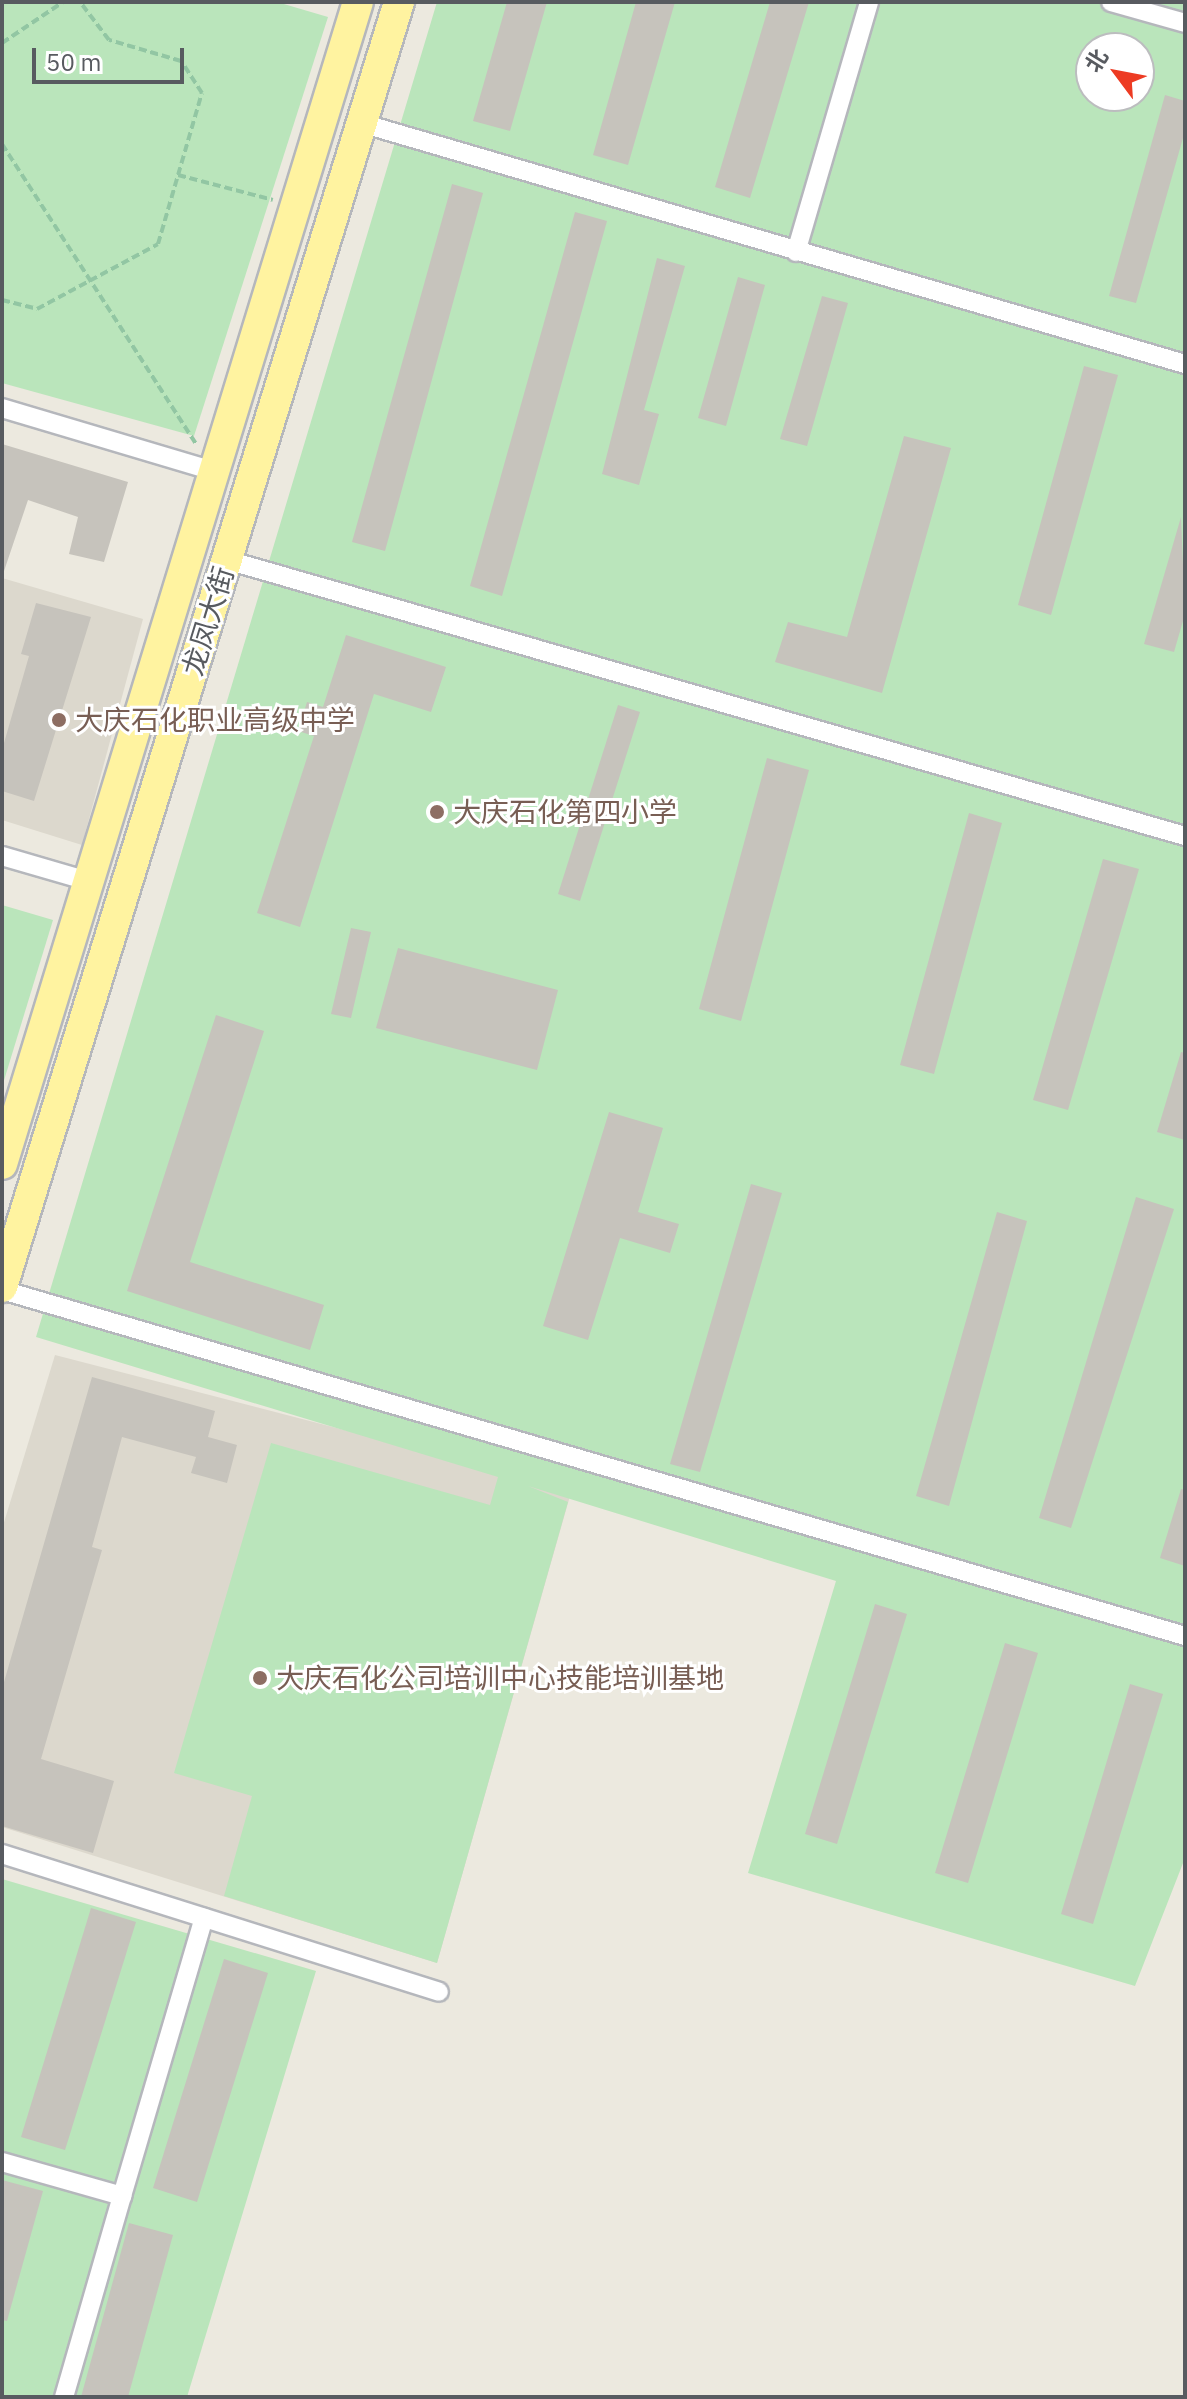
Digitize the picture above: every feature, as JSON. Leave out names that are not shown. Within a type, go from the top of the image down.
[{"type":"main road","name":"龙凤大街","points":[[2,1164],[358,2]]},
{"type":"main road","name":"龙凤大街","points":[[2,1288],[399,2]]},
{"type":"street","points":[[796,252],[869,2]]},
{"type":"street","points":[[1111,2],[1185,23]]},
{"type":"street","points":[[361,123],[1185,364]]},
{"type":"street","points":[[2,408],[213,471]]},
{"type":"street","points":[[227,560],[1185,836]]},
{"type":"street","points":[[2,856],[88,881]]},
{"type":"street","points":[[2,1288],[1185,1636]]},
{"type":"street","points":[[2,1854],[439,1992]]},
{"type":"street","points":[[64,2397],[204,1918]]},
{"type":"street","points":[[2,2162],[122,2196]]},
{"type":"path","points":[[2,43],[63,2]]},
{"type":"path","points":[[2,300],[37,309],[158,244],[202,93],[181,61],[109,40],[80,2]]},
{"type":"path","points":[[2,144],[213,471]]},
{"type":"path","points":[[178,175],[295,206]]},
{"type":"shaded area","name":"大庆石化职业高级中学","points":[[2,578],[143,619],[82,845],[2,820]]},
{"type":"shaded area","name":"大庆石化公司培训中心技能培训基地","points":[[55,1355],[572,1489],[437,1963],[2,1827],[2,1529]]},
{"type":"green space","points":[[2,2],[277,2],[328,17],[194,436],[2,383]]},
{"type":"green space","points":[[437,2],[1185,2],[1185,1858],[1135,1986],[748,1873],[836,1581],[528,1486],[568,1502],[437,1963],[224,1896],[252,1796],[174,1773],[271,1443],[490,1505],[498,1477],[36,1337]]},
{"type":"green space","points":[[2,905],[53,920],[2,1087]]},
{"type":"green space","points":[[2,1879],[316,1971],[187,2397],[2,2397]]},
{"type":"building","points":[[507,2],[547,2],[510,131],[473,121]]},
{"type":"building","points":[[636,2],[675,2],[628,165],[593,155]]},
{"type":"building","points":[[770,2],[809,2],[750,198],[715,187]]},
{"type":"building","points":[[1165,95],[1185,101],[1185,131],[1136,303],[1109,296]]},
{"type":"building","points":[[452,184],[483,193],[385,551],[352,542]]},
{"type":"building","points":[[575,212],[607,221],[502,596],[470,586]]},
{"type":"building","points":[[657,258],[685,266],[644,410],[659,414],[639,485],[602,474]]},
{"type":"building","points":[[738,277],[765,285],[726,426],[698,418]]},
{"type":"building","points":[[822,296],[848,303],[807,446],[780,439]]},
{"type":"building","points":[[1084,366],[1118,375],[1051,615],[1018,605]]},
{"type":"building","points":[[904,436],[951,448],[882,693],[775,662],[788,622],[847,637]]},
{"type":"building","points":[[2,444],[128,482],[104,562],[69,554],[78,517],[28,500],[2,577]]},
{"type":"building","points":[[1181,517],[1185,614],[1174,652],[1144,644]]},
{"type":"building","points":[[36,603],[91,617],[34,801],[2,791],[2,750],[29,656],[21,654]]},
{"type":"building","points":[[346,635],[446,667],[431,712],[374,694],[300,927],[257,913],[314,736],[298,731],[307,702],[323,707]]},
{"type":"building","points":[[618,705],[640,712],[580,901],[558,894]]},
{"type":"building","points":[[767,758],[809,770],[741,1021],[699,1009]]},
{"type":"building","points":[[969,813],[1002,823],[934,1074],[900,1065]]},
{"type":"building","points":[[1103,859],[1139,869],[1068,1110],[1033,1100]]},
{"type":"building","points":[[351,928],[371,932],[351,1018],[331,1014]]},
{"type":"building","points":[[398,948],[558,990],[537,1070],[376,1028]]},
{"type":"building","points":[[216,1015],[264,1031],[190,1262],[324,1305],[310,1350],[127,1291]]},
{"type":"building","points":[[1181,1052],[1185,1053],[1185,1140],[1157,1132]]},
{"type":"building","points":[[609,1112],[663,1128],[638,1212],[679,1224],[670,1253],[620,1238],[588,1340],[543,1326]]},
{"type":"building","points":[[751,1184],[782,1193],[700,1472],[670,1464]]},
{"type":"building","points":[[1136,1197],[1174,1209],[1071,1528],[1039,1518]]},
{"type":"building","points":[[997,1212],[1027,1221],[949,1506],[916,1496]]},
{"type":"building","points":[[92,1377],[215,1411],[208,1437],[237,1445],[227,1483],[191,1473],[196,1457],[122,1437],[92,1547],[102,1550],[41,1759],[114,1781],[93,1853],[2,1826],[2,1689]]},
{"type":"building","points":[[1181,1489],[1185,1490],[1185,1566],[1160,1558]]},
{"type":"building","points":[[875,1604],[907,1614],[837,1844],[805,1834]]},
{"type":"building","points":[[1005,1643],[1038,1653],[968,1883],[935,1873]]},
{"type":"building","points":[[1130,1684],[1163,1694],[1093,1924],[1061,1914]]},
{"type":"building","points":[[91,1908],[136,1922],[65,2150],[21,2137]]},
{"type":"building","points":[[224,1959],[268,1973],[197,2202],[153,2188]]},
{"type":"building","points":[[2,2180],[43,2191],[7,2321],[2,2320]]},
{"type":"building","points":[[129,2223],[173,2235],[128,2397],[81,2397]]},
{"type":"place","name":"大庆石化职业高级中学","points":[[59,720]]},
{"type":"place","name":"大庆石化第四小学","points":[[437,812]]},
{"type":"place","name":"大庆石化公司培训中心技能培训基地","points":[[260,1678]]}]
